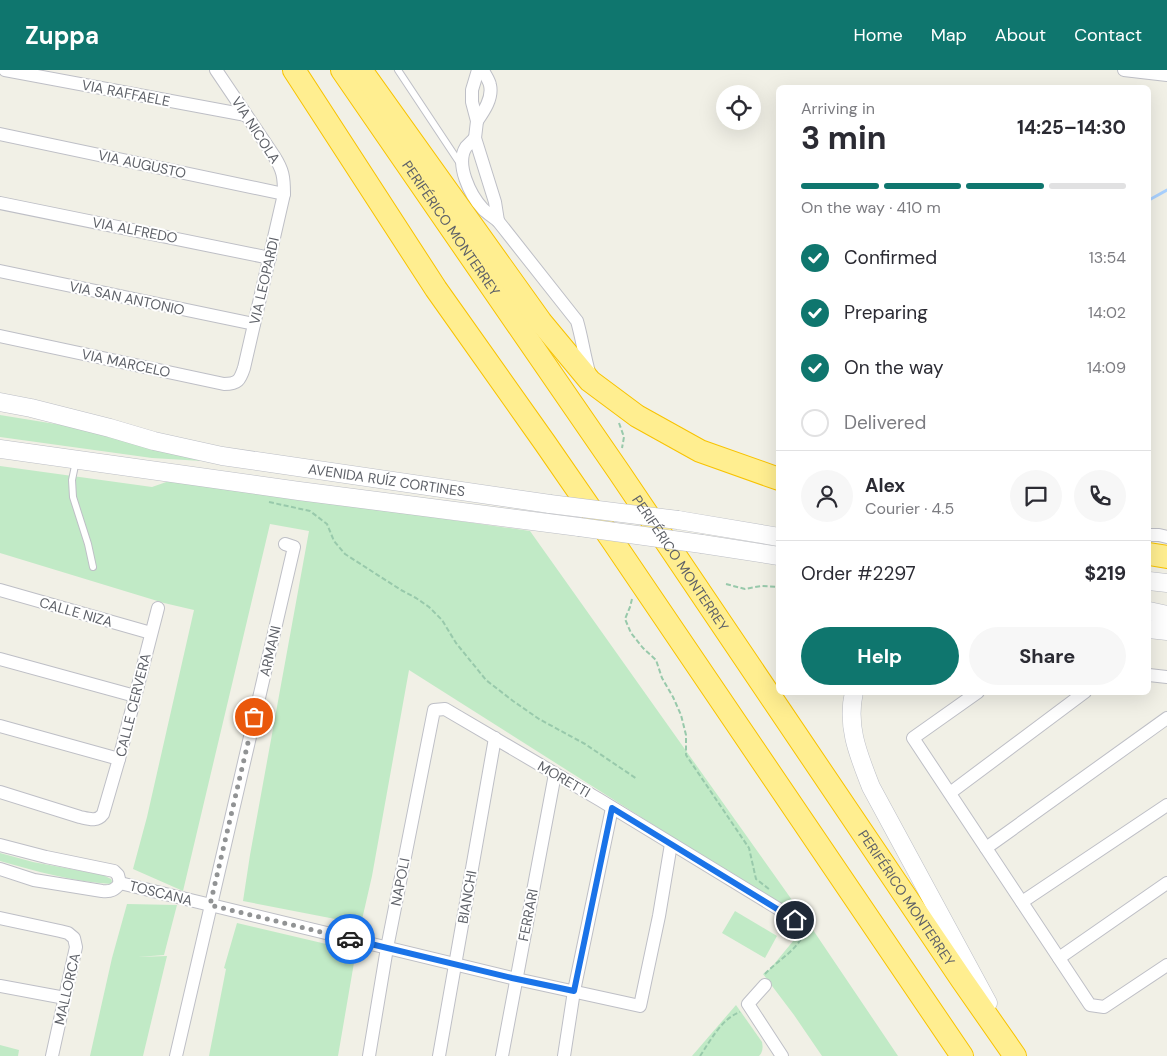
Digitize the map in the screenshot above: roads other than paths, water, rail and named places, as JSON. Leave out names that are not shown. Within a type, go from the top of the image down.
[{"type":"highway","points":[[294,70],[436,289],[545,442],[962,1056]]},
{"type":"highway","name":"PERIFÉRICO MONTERREY","points":[[342,70],[624,480],[950,964],[1016,1056]]},
{"type":"highway","points":[[361,70],[541,322],[590,381],[636,416],[700,451],[776,478]]},
{"type":"highway","points":[[1151,554],[1167,556]]},
{"type":"main road","name":"AVENIDA RUÍZ CORTINES","points":[[0,402],[222,456],[776,536]]},
{"type":"main road","name":"AVENIDA RUÍZ CORTINES","points":[[0,449],[776,556]]},
{"type":"main road","points":[[1151,581],[1167,583]]},
{"type":"main road","points":[[1151,611],[1167,615]]},
{"type":"main road","points":[[1151,629],[1167,631]]},
{"type":"main road","points":[[854,695],[851,718],[856,751],[871,787],[1016,1056]]},
{"type":"street","name":"VIA RAFFAELE","points":[[5,70],[246,115]]},
{"type":"street","name":"VIA NICOLA","points":[[216,70],[281,168],[284,180],[284,194]]},
{"type":"street","points":[[478,70],[472,90],[472,102],[477,121],[475,138],[495,202],[498,221]]},
{"type":"street","points":[[477,121],[490,97],[490,86],[483,70]]},
{"type":"street","points":[[1124,70],[1167,75]]},
{"type":"street","name":"VIA AUGUSTO","points":[[0,134],[284,194]]},
{"type":"street","points":[[475,138],[466,147],[462,156],[462,167],[470,190],[483,208],[498,221],[577,321],[589,372],[652,422],[730,460],[776,472]]},
{"type":"street","name":"VIA LEOPARDI","points":[[244,368],[284,194]]},
{"type":"street","name":"VIA ALFREDO","points":[[0,203],[270,258]]},
{"type":"street","name":"VIA SAN ANTONIO","points":[[0,271],[254,324]]},
{"type":"street","name":"VIA MARCELO","points":[[0,336],[224,384],[236,382],[244,368]]},
{"type":"street","points":[[1151,535],[1167,537]]},
{"type":"street","name":"ARMANI","points":[[176,1056],[294,547],[285,544]]},
{"type":"street","name":"CALLE NIZA","points":[[0,590],[151,634]]},
{"type":"street","name":"CALLE CERVERA","points":[[0,792],[80,817],[100,818],[107,802],[119,759],[158,608]]},
{"type":"street","points":[[0,659],[135,696]]},
{"type":"street","points":[[1151,675],[1167,677]]},
{"type":"street","points":[[974,695],[913,738],[1090,1004],[1104,1007],[1167,965]]},
{"type":"street","points":[[950,793],[1081,695]]},
{"type":"street","name":"MORETTI","points":[[434,710],[445,709],[798,919]]},
{"type":"street","name":"NAPOLI","points":[[369,1056],[387,948],[434,710]]},
{"type":"street","points":[[986,848],[1167,718]]},
{"type":"street","points":[[0,726],[119,759]]},
{"type":"street","name":"BIANCHI","points":[[439,1056],[495,738]]},
{"type":"street","name":"FERRARI","points":[[502,1056],[556,774]]},
{"type":"street","points":[[1022,902],[1167,805]]},
{"type":"street","points":[[564,1056],[574,991],[612,808]]},
{"type":"street","name":"TOSCANA","points":[[120,883],[516,979],[640,1006],[659,916],[671,844]]},
{"type":"street","points":[[0,845],[114,871],[118,875],[120,883],[115,889],[102,892],[34,880],[0,870]]},
{"type":"street","points":[[1059,958],[1167,883]]},
{"type":"street","name":"MALLORCA","points":[[0,918],[68,933],[74,938],[76,947],[52,1056]]},
{"type":"street","points":[[765,985],[748,1004],[778,1054]]},
{"type":"street","points":[[0,986],[65,998]]},
{"type":"lane","points":[[398,70],[462,167]]},
{"type":"lane","points":[[77,460],[72,480],[73,497],[88,544],[93,567]]},
{"type":"waterway","points":[[1151,199],[1167,190]]}]
